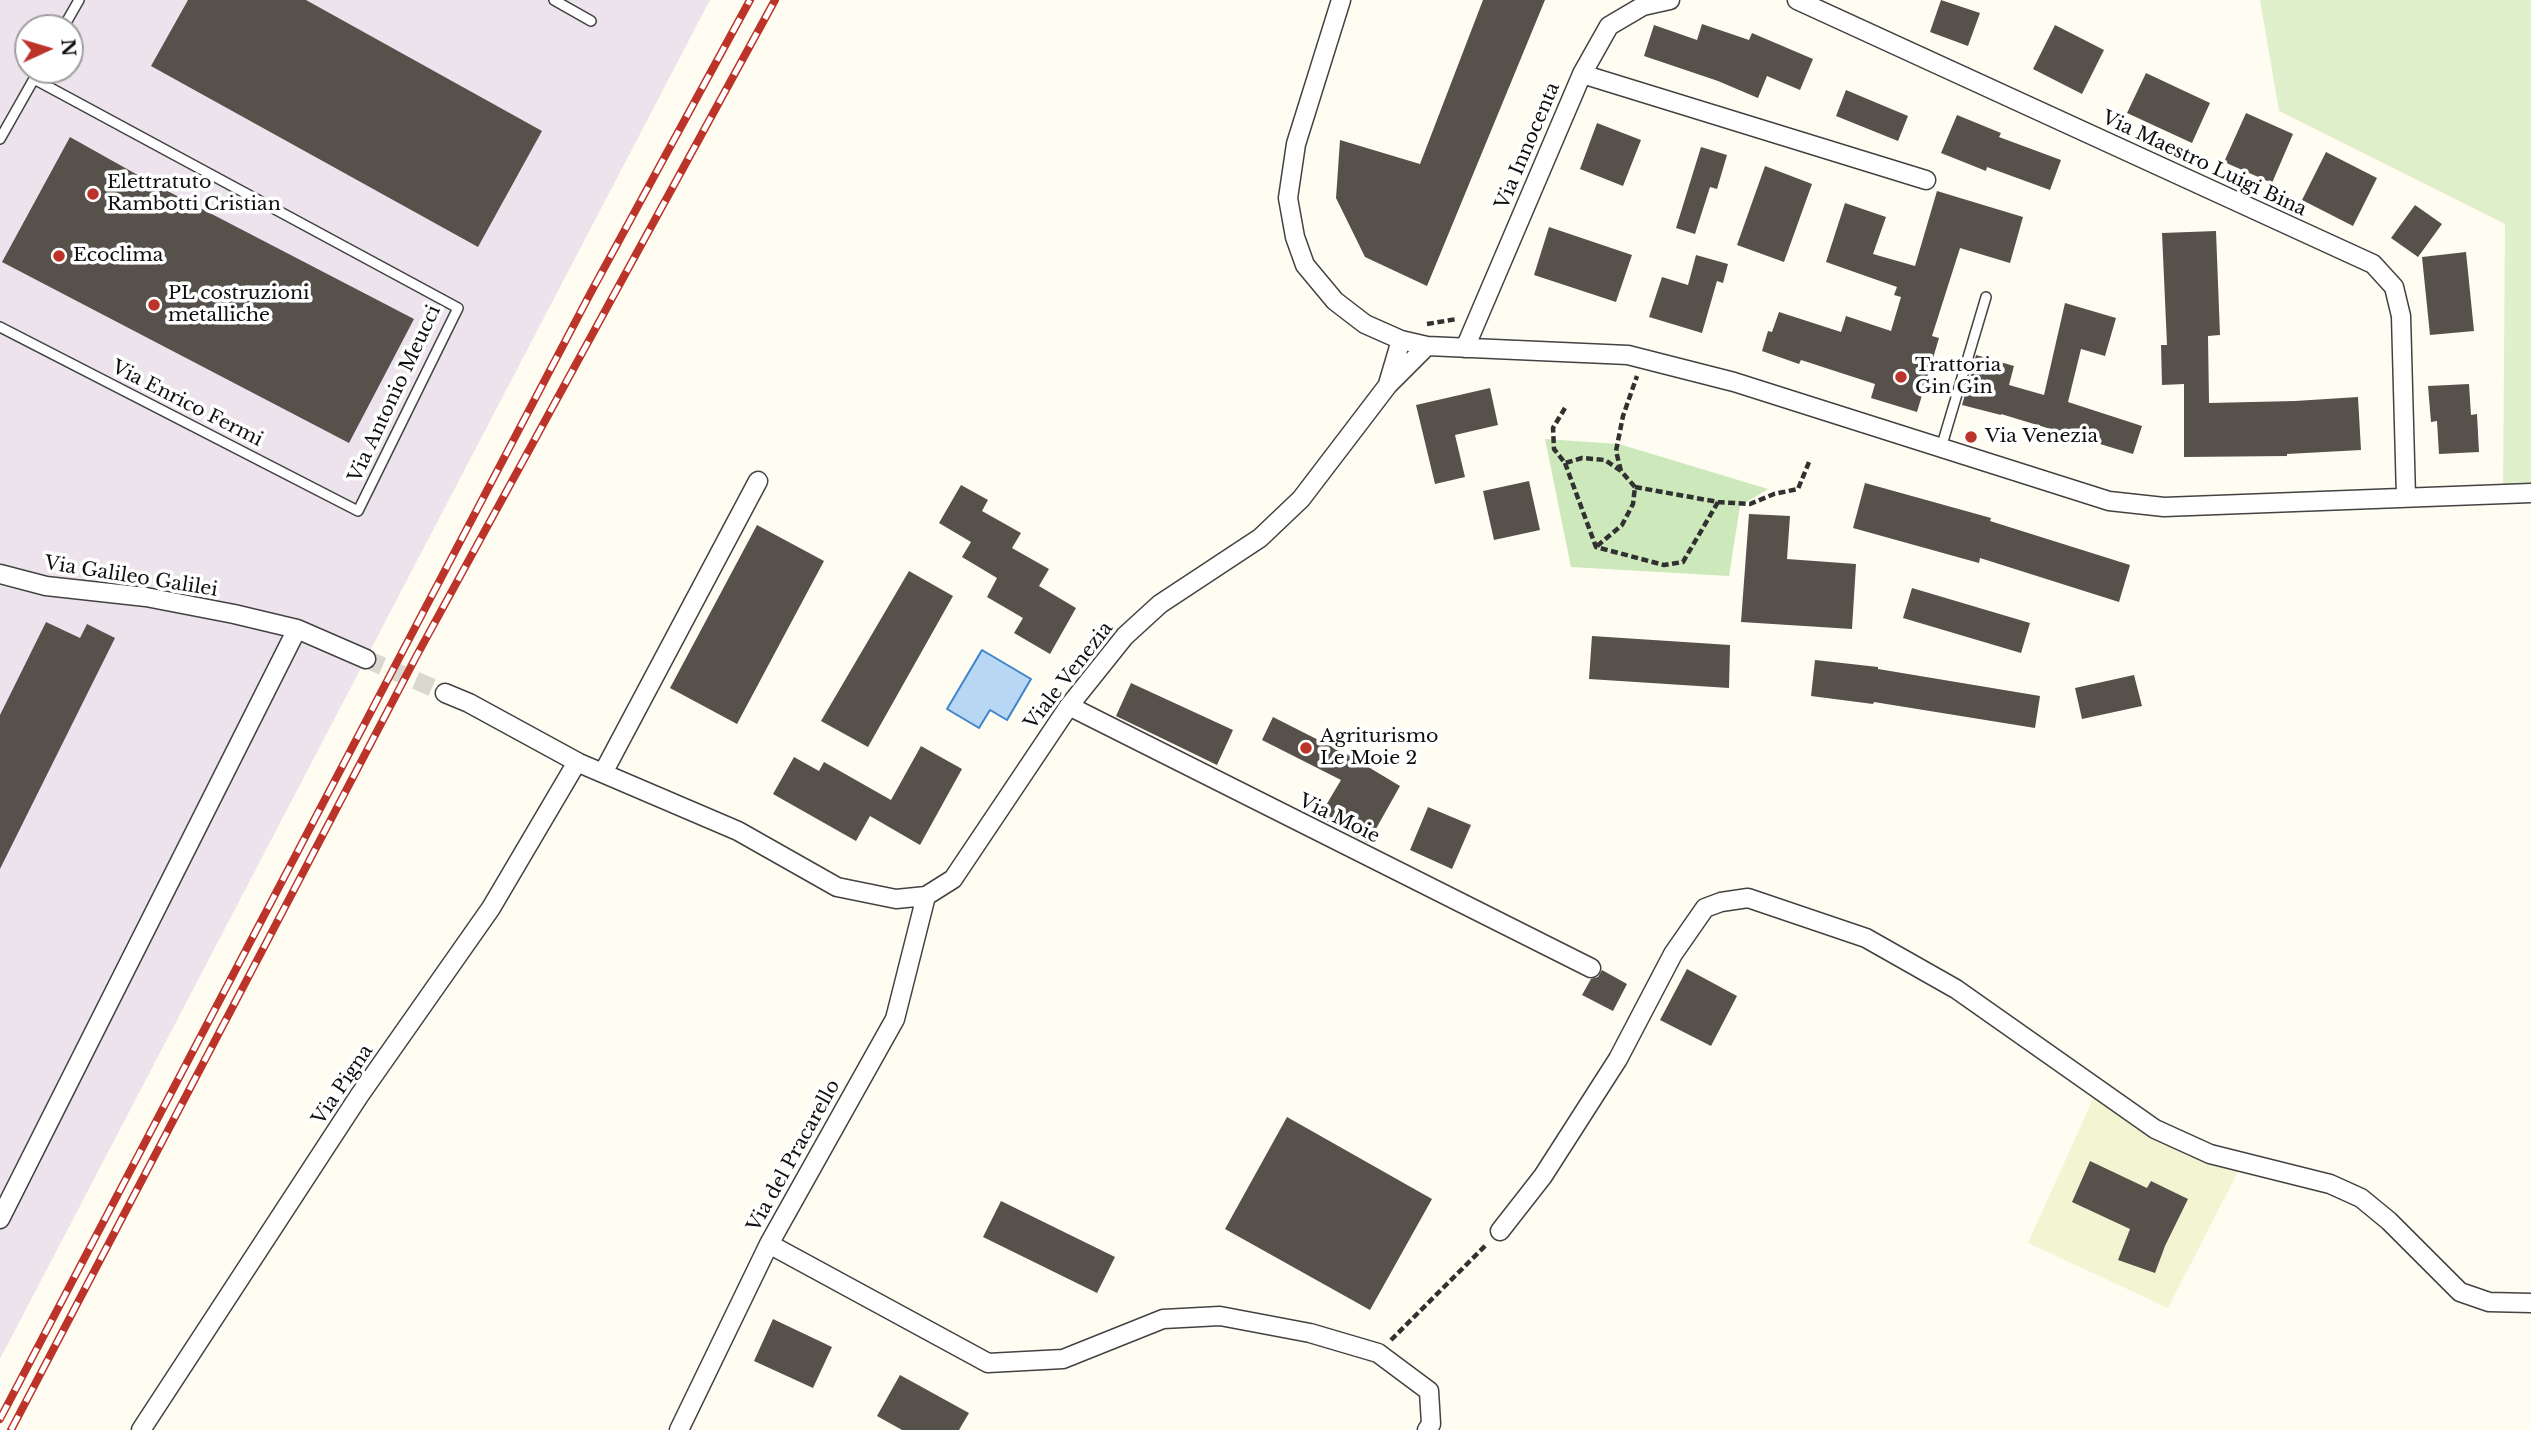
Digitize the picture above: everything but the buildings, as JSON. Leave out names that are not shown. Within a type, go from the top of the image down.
[{"type":"street","points":[[1341,0],[1296,145],[1288,198],[1290,211],[1295,237],[1305,265],[1335,301],[1365,324],[1401,340],[1427,346],[1628,355],[1734,382],[2096,498],[2123,503],[2164,507],[2531,493]]},
{"type":"street","name":"Via Innocenta","points":[[1465,348],[1581,74],[1609,26],[1643,6],[1670,0]]},
{"type":"street","name":"Via Maestro Luigi Bina","points":[[1797,0],[2373,264],[2394,287],[2401,316],[2406,497]]},
{"type":"street","points":[[1581,74],[1926,180]]},
{"type":"street","name":"Viale Venezia","points":[[1388,385],[1401,340]]},
{"type":"street","name":"Viale Venezia","points":[[926,896],[953,879],[1069,706],[1125,636],[1160,604],[1260,538],[1301,499],[1388,385],[1427,346]]},
{"type":"street","points":[[603,773],[758,481]]},
{"type":"street","name":"Via Galileo Galilei","points":[[0,574],[46,586],[146,597],[297,629]]},
{"type":"street","points":[[0,1219],[297,629],[366,659]]},
{"type":"street","points":[[445,693],[469,703],[577,762],[738,831],[837,887],[896,898],[926,896]]},
{"type":"street","name":"Via Moie","points":[[1069,706],[1591,968]]},
{"type":"street","name":"Via Pigna","points":[[141,1430],[359,1096],[491,908],[577,762]]},
{"type":"street","name":"Via del Pracarello","points":[[679,1430],[769,1244],[895,1019],[926,896]]},
{"type":"street","points":[[1500,1231],[1543,1176],[1618,1059],[1672,954],[1704,908],[1748,898],[1866,938],[1956,989],[2155,1129],[2210,1154],[2330,1184],[2361,1198],[2389,1221],[2460,1292],[2489,1303],[2528,1302]]},
{"type":"street","points":[[769,1244],[988,1363],[1063,1359],[1163,1318],[1220,1316],[1310,1333],[1378,1353],[1429,1391],[1431,1424],[1427,1430]]},
{"type":"lane","points":[[554,0],[591,21]]},
{"type":"lane","points":[[0,139],[31,84]]},
{"type":"lane","name":"Via Antonio Meucci","points":[[55,84],[457,308],[358,511]]},
{"type":"lane","points":[[1941,448],[1986,298]]},
{"type":"lane","name":"Via Enrico Fermi","points":[[0,327],[358,511]]},
{"type":"path","points":[[1422,325],[1478,316]]},
{"type":"path","points":[[1621,471],[1616,451],[1623,416],[1643,359]]},
{"type":"path","points":[[1565,408],[1553,428],[1554,449],[1565,463],[1596,547]]},
{"type":"path","points":[[1565,463],[1582,458],[1605,460],[1621,471],[1635,487],[1718,502],[1750,504],[1774,494],[1798,489],[1809,462]]},
{"type":"path","points":[[1596,547],[1622,525],[1633,504],[1635,487]]},
{"type":"path","points":[[1596,547],[1664,565],[1683,562],[1718,502]]},
{"type":"path","points":[[1378,1353],[1500,1231]]},
{"type":"shaded area","points":[[0,0],[710,0],[0,1359]]},
{"type":"green space","points":[[2260,0],[2531,0],[2531,493],[2503,494],[2505,224],[2279,111]]},
{"type":"green space","points":[[1545,439],[1619,444],[1768,489],[1740,506],[1729,576],[1571,567]]},
{"type":"green space","points":[[2097,1090],[2155,1129],[2243,1162],[2168,1308],[2028,1243]]},
{"type":"water","points":[[982,650],[1031,679],[1007,720],[990,710],[979,728],[947,709]]},
{"type":"tunnel","points":[[366,659],[445,693]]},
{"type":"railway","points":[[0,1419],[590,294],[750,0]]},
{"type":"railway","points":[[11,1430],[417,655],[775,0]]},
{"type":"place","name":"Elettratuto Rambotti Cristian","points":[[93,194]]},
{"type":"place","name":"Ecoclima","points":[[59,256]]},
{"type":"place","name":"PL costruzioni metalliche","points":[[154,305]]},
{"type":"place","name":"Trattoria Gin Gin","points":[[1901,377]]},
{"type":"place","name":"Via Venezia","points":[[1971,437]]},
{"type":"place","name":"Agriturismo Le Moie 2","points":[[1306,748]]}]
